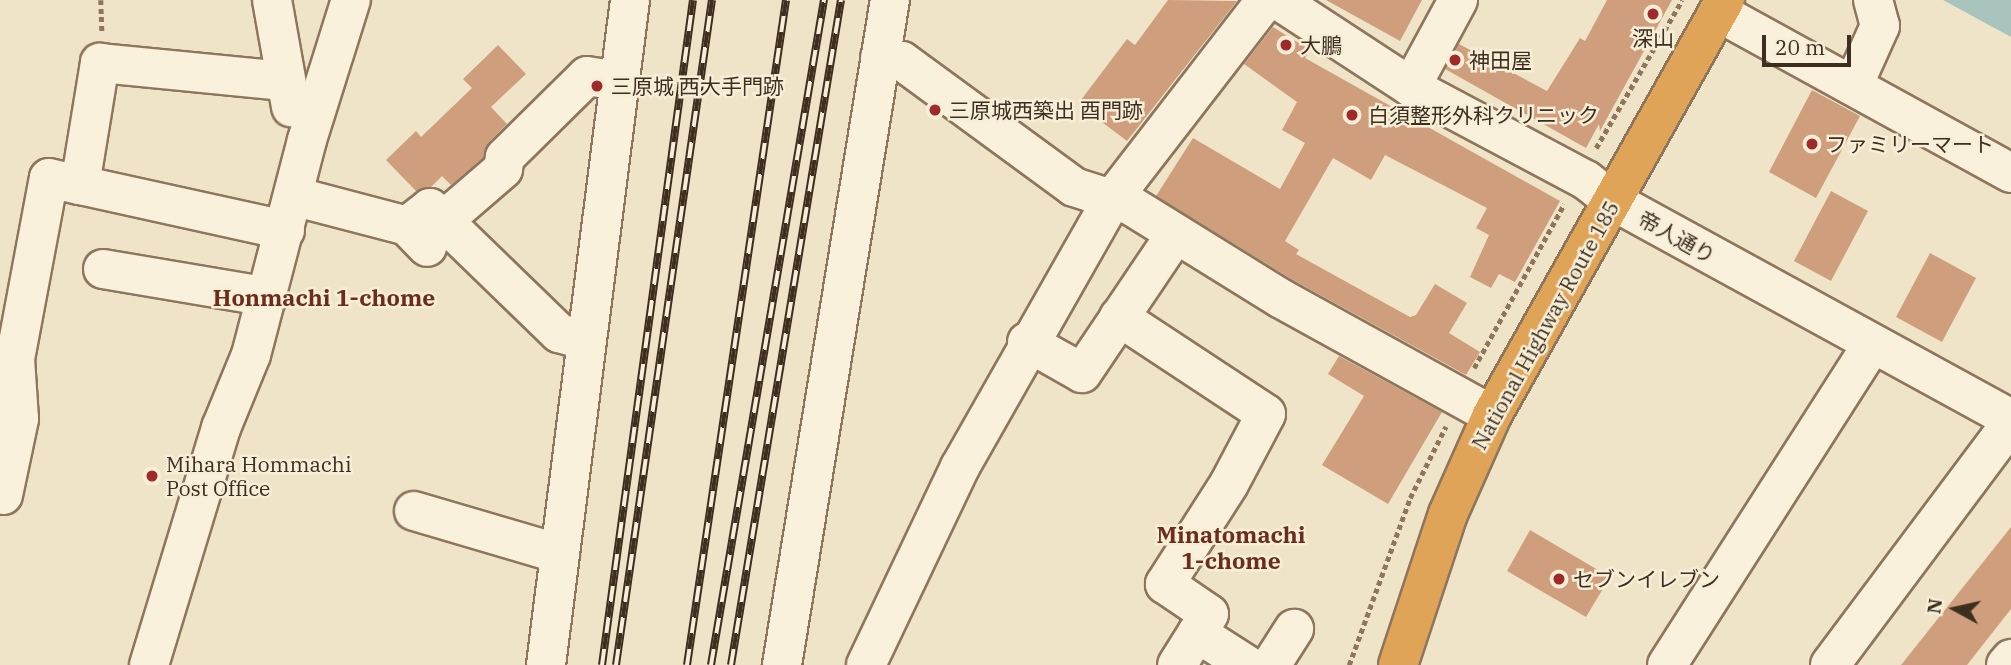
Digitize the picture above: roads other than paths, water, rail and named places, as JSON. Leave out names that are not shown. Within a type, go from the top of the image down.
[{"type":"highway","name":"National Highway Route 185","points":[[1398,665],[1447,514],[1492,415],[1721,6]]},
{"type":"street","points":[[272,0],[285,81],[307,140]]},
{"type":"street","points":[[149,665],[220,428],[251,355],[307,140],[351,0]]},
{"type":"street","points":[[546,665],[630,0]]},
{"type":"street","points":[[782,665],[890,0]]},
{"type":"street","points":[[876,661],[960,467],[1027,342],[1112,199],[1266,0]]},
{"type":"street","name":"帝人通り","points":[[1278,0],[1411,87],[1586,180],[1613,201],[2011,421]]},
{"type":"street","points":[[1411,87],[1458,0]]},
{"type":"street","points":[[1853,86],[1880,26],[1873,0]]},
{"type":"street","points":[[1721,6],[1853,86],[2011,173]]},
{"type":"street","points":[[880,58],[902,61],[1074,187],[1130,205],[1175,235],[1492,415]]},
{"type":"street","points":[[80,185],[100,63],[285,81]]},
{"type":"street","points":[[426,231],[503,169],[505,157],[587,76],[620,81]]},
{"type":"street","points":[[2,495],[19,419],[12,296],[49,178],[80,185],[426,231],[559,333],[587,341]]},
{"type":"street","points":[[1027,342],[1082,373],[1175,235]]},
{"type":"street","points":[[103,269],[268,296]]},
{"type":"street","points":[[1119,317],[1266,414],[1229,484],[1165,584],[1209,614],[1177,665]]},
{"type":"street","points":[[1667,665],[1872,345]]},
{"type":"street","points":[[1830,665],[2011,421]]},
{"type":"street","points":[[414,511],[560,554]]},
{"type":"street","points":[[1271,665],[1294,629]]},
{"type":"street","points":[[1197,633],[1247,665]]},
{"type":"street","points":[[2006,665],[2011,659]]},
{"type":"water","points":[[1943,0],[2011,0],[2011,37]]},
{"type":"railway","points":[[602,665],[693,0]]},
{"type":"railway","points":[[616,665],[712,0]]},
{"type":"railway","points":[[687,665],[786,0]]},
{"type":"railway","points":[[711,665],[824,0]]},
{"type":"railway","points":[[731,665],[841,0]]},
{"type":"place","name":"深山","points":[[1653,14]]},
{"type":"place","name":"大鵬","points":[[1286,45]]},
{"type":"place","name":"神田屋","points":[[1455,60]]},
{"type":"place","name":"三原城 西大手門跡","points":[[597,86]]},
{"type":"place","name":"三原城西築出 酉門跡","points":[[935,110]]},
{"type":"place","name":"白須整形外科クリニック","points":[[1352,115]]},
{"type":"place","name":"ファミリーマート","points":[[1812,144]]},
{"type":"place","name":"Mihara Hommachi Post Office","points":[[152,476]]},
{"type":"place","name":"セブンイレブン","points":[[1559,579]]},
{"type":"district","name":"Honmachi 1-chome","points":[[324,297]]},
{"type":"district","name":"Minatomachi 1-chome","points":[[1231,547]]}]
